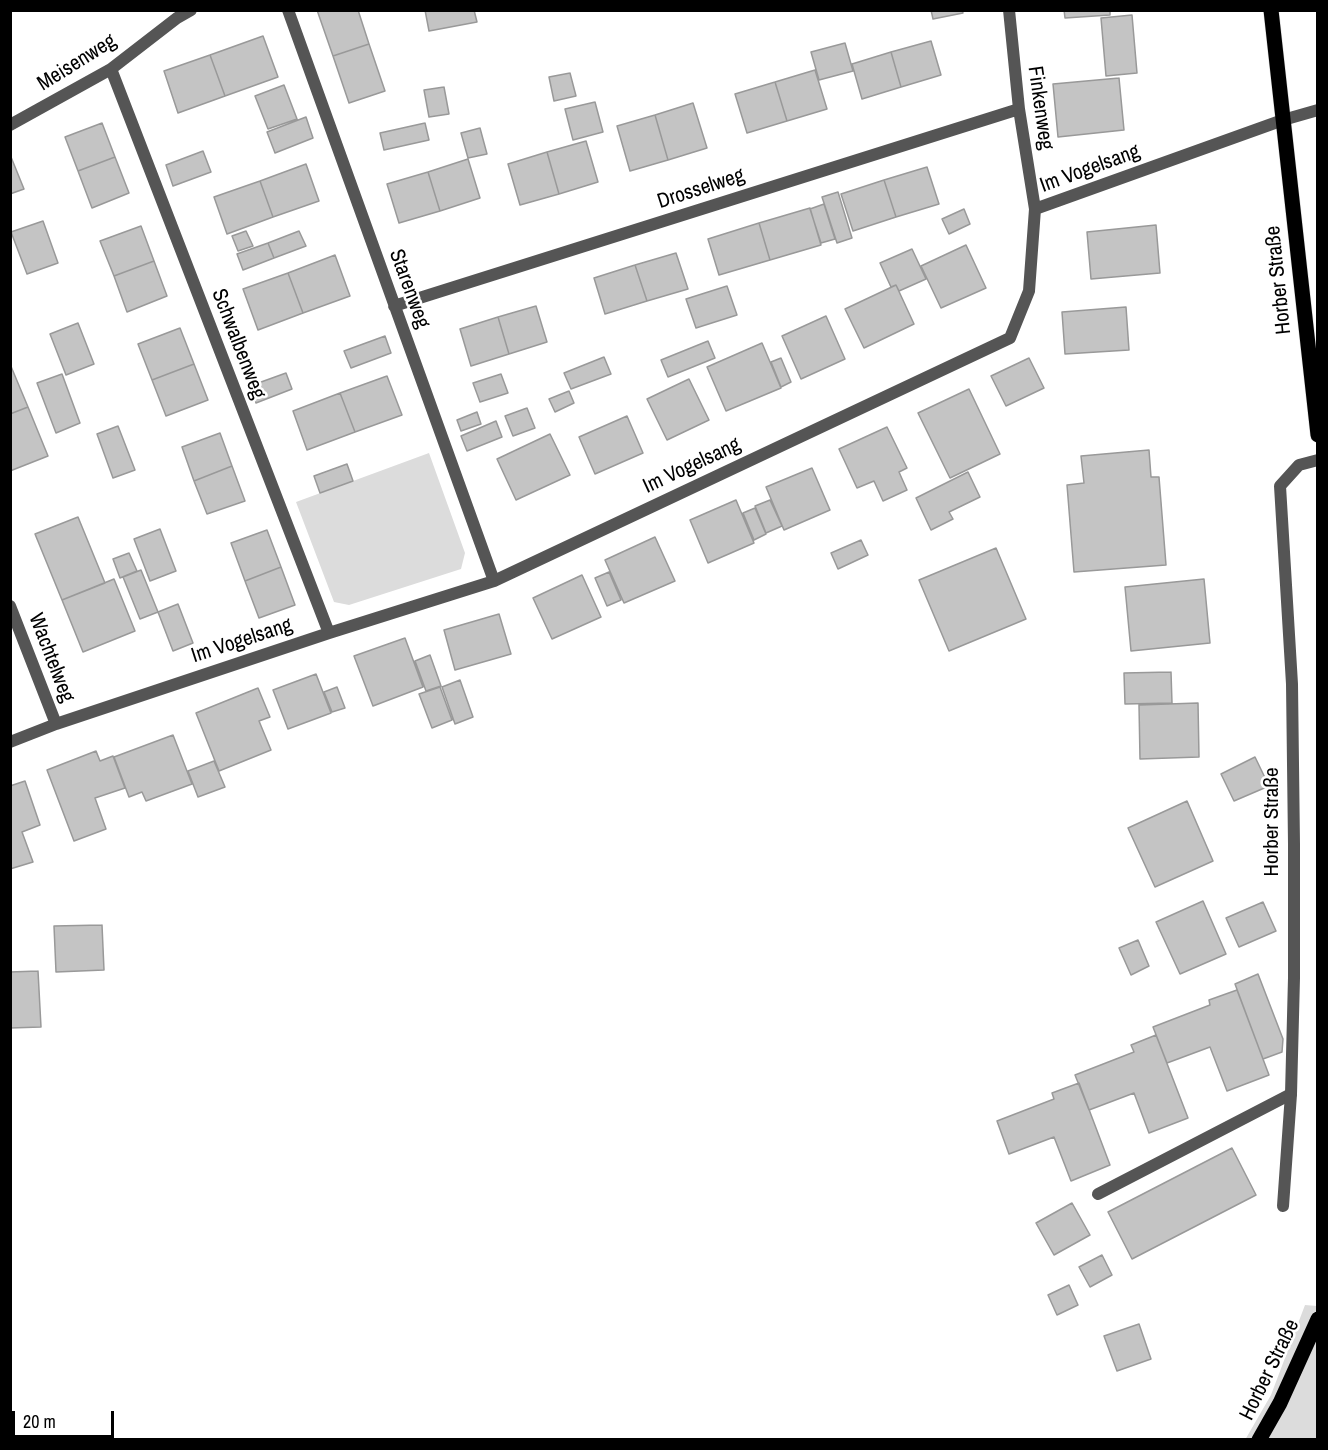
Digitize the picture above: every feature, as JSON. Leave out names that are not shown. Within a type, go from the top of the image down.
[{"type":"main road","name":"Horber Straße","points":[[1271,10],[1317,435]]},
{"type":"main road","name":"Horber Straße","points":[[1259,1440],[1280,1403],[1317,1319]]},
{"type":"street","name":"Meisenweg","points":[[10,125],[111,69],[176,14],[191,10]]},
{"type":"street","name":"Starenweg","points":[[288,10],[494,581]]},
{"type":"street","name":"Finkenweg","points":[[1009,10],[1018,109],[1035,209]]},
{"type":"street","name":"Schwalbenweg","points":[[111,69],[329,633]]},
{"type":"street","name":"Drosselweg","points":[[394,306],[1018,109]]},
{"type":"street","points":[[1283,120],[1317,110]]},
{"type":"street","name":"Im Vogelsang","points":[[10,742],[56,724],[329,633],[494,581],[1010,338],[1029,291],[1035,209],[1283,120]]},
{"type":"street","name":"Horber Straße","points":[[1283,1206],[1291,1094],[1294,978],[1292,684],[1280,486],[1299,465],[1317,460]]},
{"type":"street","name":"Wachtelweg","points":[[10,606],[56,724]]},
{"type":"street","points":[[1098,1194],[1291,1094]]},
{"type":"shaded area","points":[[429,453],[465,553],[461,569],[349,605],[334,602],[296,502]]},
{"type":"shaded area","points":[[1305,1305],[1317,1306],[1317,1439],[1245,1440],[1271,1395]]},
{"type":"building","points":[[317,10],[358,10],[369,44],[333,56]]},
{"type":"building","points":[[425,10],[474,10],[477,22],[429,31]]},
{"type":"building","points":[[931,10],[962,10],[963,13],[933,19]]},
{"type":"building","points":[[1064,10],[1110,10],[1110,15],[1065,18]]},
{"type":"building","points":[[1132,15],[1137,73],[1106,76],[1101,18]]},
{"type":"building","points":[[263,36],[278,77],[225,96],[210,55]]},
{"type":"building","points":[[931,41],[941,75],[901,87],[891,52]]},
{"type":"building","points":[[845,43],[853,71],[819,80],[811,52]]},
{"type":"building","points":[[369,44],[385,91],[349,103],[333,56]]},
{"type":"building","points":[[891,52],[901,87],[862,99],[852,64]]},
{"type":"building","points":[[210,55],[225,96],[178,113],[164,71]]},
{"type":"building","points":[[815,70],[827,109],[787,121],[775,82]]},
{"type":"building","points":[[570,73],[576,96],[554,101],[549,77]]},
{"type":"building","points":[[1119,78],[1124,130],[1058,137],[1053,84]]},
{"type":"building","points":[[775,82],[787,121],[747,133],[735,94]]},
{"type":"building","points":[[284,85],[297,119],[268,129],[255,96]]},
{"type":"building","points":[[444,87],[449,114],[429,117],[424,90]]},
{"type":"building","points":[[595,102],[603,132],[573,140],[565,109]]},
{"type":"building","points":[[693,103],[707,148],[668,160],[655,115]]},
{"type":"building","points":[[655,115],[668,160],[630,171],[617,126]]},
{"type":"building","points":[[306,117],[313,138],[275,153],[267,132]]},
{"type":"building","points":[[102,123],[115,157],[78,171],[65,137]]},
{"type":"building","points":[[425,123],[429,140],[384,150],[380,133]]},
{"type":"building","points":[[480,128],[487,154],[468,158],[461,133]]},
{"type":"building","points":[[586,141],[598,182],[559,194],[547,152]]},
{"type":"building","points":[[203,151],[211,172],[173,186],[166,165]]},
{"type":"building","points":[[547,152],[559,194],[520,205],[508,164]]},
{"type":"building","points":[[115,157],[129,193],[92,208],[78,171]]},
{"type":"building","points":[[10,158],[24,189],[10,194]]},
{"type":"building","points":[[468,159],[480,198],[440,211],[428,172]]},
{"type":"building","points":[[306,164],[319,201],[273,217],[260,181]]},
{"type":"building","points":[[927,167],[939,204],[896,217],[884,180]]},
{"type":"building","points":[[428,172],[440,211],[399,223],[387,184]]},
{"type":"building","points":[[884,180],[896,217],[853,231],[841,194]]},
{"type":"building","points":[[260,181],[273,217],[227,234],[214,197]]},
{"type":"building","points":[[838,192],[852,238],[837,243],[822,197]]},
{"type":"building","points":[[824,204],[835,239],[821,243],[810,209]]},
{"type":"building","points":[[810,208],[821,245],[770,260],[759,223]]},
{"type":"building","points":[[964,209],[970,224],[949,234],[942,219]]},
{"type":"building","points":[[43,221],[58,263],[27,274],[11,232]]},
{"type":"building","points":[[759,223],[770,260],[719,275],[708,239]]},
{"type":"building","points":[[1156,225],[1160,273],[1091,279],[1087,232]]},
{"type":"building","points":[[141,226],[154,261],[114,276],[100,241]]},
{"type":"building","points":[[246,231],[253,246],[238,251],[232,236]]},
{"type":"building","points":[[299,231],[306,246],[274,258],[268,243]]},
{"type":"building","points":[[268,243],[274,258],[243,270],[237,254]]},
{"type":"building","points":[[966,245],[986,288],[941,308],[921,266]]},
{"type":"building","points":[[912,249],[926,279],[899,291],[896,285],[891,287],[880,263]]},
{"type":"building","points":[[676,253],[688,289],[647,301],[635,265]]},
{"type":"building","points":[[335,255],[350,296],[303,313],[288,273]]},
{"type":"building","points":[[154,261],[167,296],[127,312],[114,276]]},
{"type":"building","points":[[635,265],[647,301],[605,314],[594,278]]},
{"type":"building","points":[[288,273],[303,313],[258,330],[243,289]]},
{"type":"building","points":[[896,285],[914,324],[864,348],[845,309]]},
{"type":"building","points":[[727,286],[737,315],[696,328],[686,299]]},
{"type":"building","points":[[536,306],[547,342],[509,354],[498,317]]},
{"type":"building","points":[[1126,307],[1129,350],[1065,354],[1062,312]]},
{"type":"building","points":[[826,316],[845,359],[801,379],[782,336]]},
{"type":"building","points":[[498,317],[509,354],[471,366],[460,329]]},
{"type":"building","points":[[78,323],[94,364],[66,375],[50,334]]},
{"type":"building","points":[[180,328],[194,364],[152,380],[138,344]]},
{"type":"building","points":[[385,336],[391,353],[351,368],[344,351]]},
{"type":"building","points":[[708,341],[715,358],[668,377],[661,360]]},
{"type":"building","points":[[762,343],[781,388],[726,411],[707,367]]},
{"type":"building","points":[[604,357],[611,374],[571,389],[564,373]]},
{"type":"building","points":[[781,358],[791,382],[781,387],[771,362]]},
{"type":"building","points":[[1029,358],[1044,388],[1006,406],[991,376]]},
{"type":"building","points":[[10,364],[28,407],[10,414]]},
{"type":"building","points":[[194,364],[208,400],[166,416],[152,380]]},
{"type":"building","points":[[286,373],[292,389],[256,403],[250,386]]},
{"type":"building","points":[[62,374],[80,423],[56,433],[37,383]]},
{"type":"building","points":[[501,374],[508,393],[480,402],[473,383]]},
{"type":"building","points":[[387,376],[402,415],[355,432],[340,393]]},
{"type":"building","points":[[689,379],[709,420],[667,440],[647,399]]},
{"type":"building","points":[[969,389],[1000,454],[950,478],[918,413]]},
{"type":"building","points":[[569,391],[574,403],[555,412],[549,399]]},
{"type":"building","points":[[340,393],[355,432],[307,450],[293,411]]},
{"type":"building","points":[[28,407],[48,456],[10,471],[10,414]]},
{"type":"building","points":[[527,408],[535,428],[513,436],[505,416]]},
{"type":"building","points":[[477,412],[481,424],[461,431],[457,420]]},
{"type":"building","points":[[627,416],[643,453],[595,474],[579,437]]},
{"type":"building","points":[[496,421],[502,437],[467,451],[461,436]]},
{"type":"building","points":[[118,426],[135,470],[113,478],[97,434]]},
{"type":"building","points":[[887,427],[907,468],[899,472],[907,490],[883,501],[874,481],[857,488],[839,449]]},
{"type":"building","points":[[220,433],[232,466],[194,481],[182,447]]},
{"type":"building","points":[[550,434],[570,475],[516,500],[497,459]]},
{"type":"building","points":[[1149,450],[1151,477],[1159,477],[1166,565],[1074,572],[1067,485],[1084,483],[1081,456]]},
{"type":"building","points":[[347,464],[353,481],[320,493],[314,476]]},
{"type":"building","points":[[232,466],[245,501],[207,514],[194,481]]},
{"type":"building","points":[[812,468],[830,510],[784,530],[766,487]]},
{"type":"building","points":[[968,472],[980,497],[949,512],[953,519],[931,530],[916,498]]},
{"type":"building","points":[[736,500],[754,543],[708,563],[690,520]]},
{"type":"building","points":[[770,500],[782,526],[766,533],[755,506]]},
{"type":"building","points":[[755,508],[766,534],[754,540],[743,513]]},
{"type":"building","points":[[78,517],[105,583],[62,600],[35,534]]},
{"type":"building","points":[[160,529],[176,571],[150,581],[134,539]]},
{"type":"building","points":[[267,530],[281,567],[245,581],[231,543]]},
{"type":"building","points":[[655,537],[675,581],[624,603],[605,560]]},
{"type":"building","points":[[861,540],[868,555],[838,569],[831,553]]},
{"type":"building","points":[[996,548],[1026,619],[949,651],[919,580]]},
{"type":"building","points":[[129,553],[137,571],[120,578],[113,559]]},
{"type":"building","points":[[281,567],[295,605],[259,618],[245,581]]},
{"type":"building","points":[[141,570],[158,612],[140,619],[123,577]]},
{"type":"building","points":[[609,572],[621,600],[607,606],[595,578]]},
{"type":"building","points":[[582,575],[601,617],[552,639],[533,598]]},
{"type":"building","points":[[114,579],[135,631],[83,652],[62,600]]},
{"type":"building","points":[[1204,579],[1210,643],[1131,651],[1125,587]]},
{"type":"building","points":[[178,604],[193,643],[173,651],[158,612]]},
{"type":"building","points":[[499,614],[511,654],[455,670],[444,630]]},
{"type":"building","points":[[405,638],[423,687],[373,706],[354,656]]},
{"type":"building","points":[[430,655],[441,686],[426,691],[415,661]]},
{"type":"building","points":[[1171,672],[1172,703],[1125,704],[1124,673]]},
{"type":"building","points":[[316,674],[331,713],[288,729],[273,690]]},
{"type":"building","points":[[460,680],[473,717],[455,724],[442,687]]},
{"type":"building","points":[[337,687],[345,708],[332,712],[324,692]]},
{"type":"building","points":[[440,687],[452,720],[432,728],[419,694]]},
{"type":"building","points":[[258,688],[270,717],[259,721],[271,750],[219,771],[196,713]]},
{"type":"building","points":[[1198,703],[1199,757],[1140,759],[1139,705]]},
{"type":"building","points":[[173,735],[192,784],[146,801],[142,792],[129,797],[114,757]]},
{"type":"building","points":[[96,751],[100,761],[113,756],[125,788],[95,798],[106,829],[74,841],[47,770]]},
{"type":"building","points":[[1255,757],[1269,786],[1234,801],[1221,774]]},
{"type":"building","points":[[214,761],[225,787],[198,797],[188,771]]},
{"type":"building","points":[[25,781],[40,825],[22,832],[33,862],[10,869],[10,786]]},
{"type":"building","points":[[1187,801],[1213,861],[1155,887],[1128,828]]},
{"type":"building","points":[[1203,901],[1226,954],[1180,974],[1156,922]]},
{"type":"building","points":[[1263,902],[1276,931],[1239,947],[1226,918]]},
{"type":"building","points":[[102,925],[104,970],[56,972],[54,926]]},
{"type":"building","points":[[1138,940],[1149,966],[1131,975],[1119,948]]},
{"type":"building","points":[[38,971],[41,1027],[10,1028],[10,972]]},
{"type":"building","points":[[1258,974],[1283,1039],[1282,1052],[1263,1059],[1235,984]]},
{"type":"building","points":[[1237,990],[1269,1075],[1227,1091],[1210,1047],[1167,1063],[1153,1027],[1210,1005],[1209,1000]]},
{"type":"building","points":[[1156,1035],[1188,1118],[1149,1133],[1134,1093],[1089,1110],[1075,1075],[1134,1052],[1131,1045]]},
{"type":"building","points":[[1079,1083],[1110,1165],[1071,1181],[1054,1137],[1009,1154],[997,1121],[1054,1099],[1052,1093]]},
{"type":"building","points":[[1232,1148],[1256,1195],[1132,1259],[1108,1212]]},
{"type":"building","points":[[1072,1203],[1090,1235],[1054,1255],[1036,1223]]},
{"type":"building","points":[[1102,1255],[1112,1275],[1090,1287],[1079,1267]]},
{"type":"building","points":[[1069,1285],[1078,1305],[1057,1315],[1048,1295]]},
{"type":"building","points":[[1139,1324],[1151,1359],[1117,1371],[1104,1336]]}]
